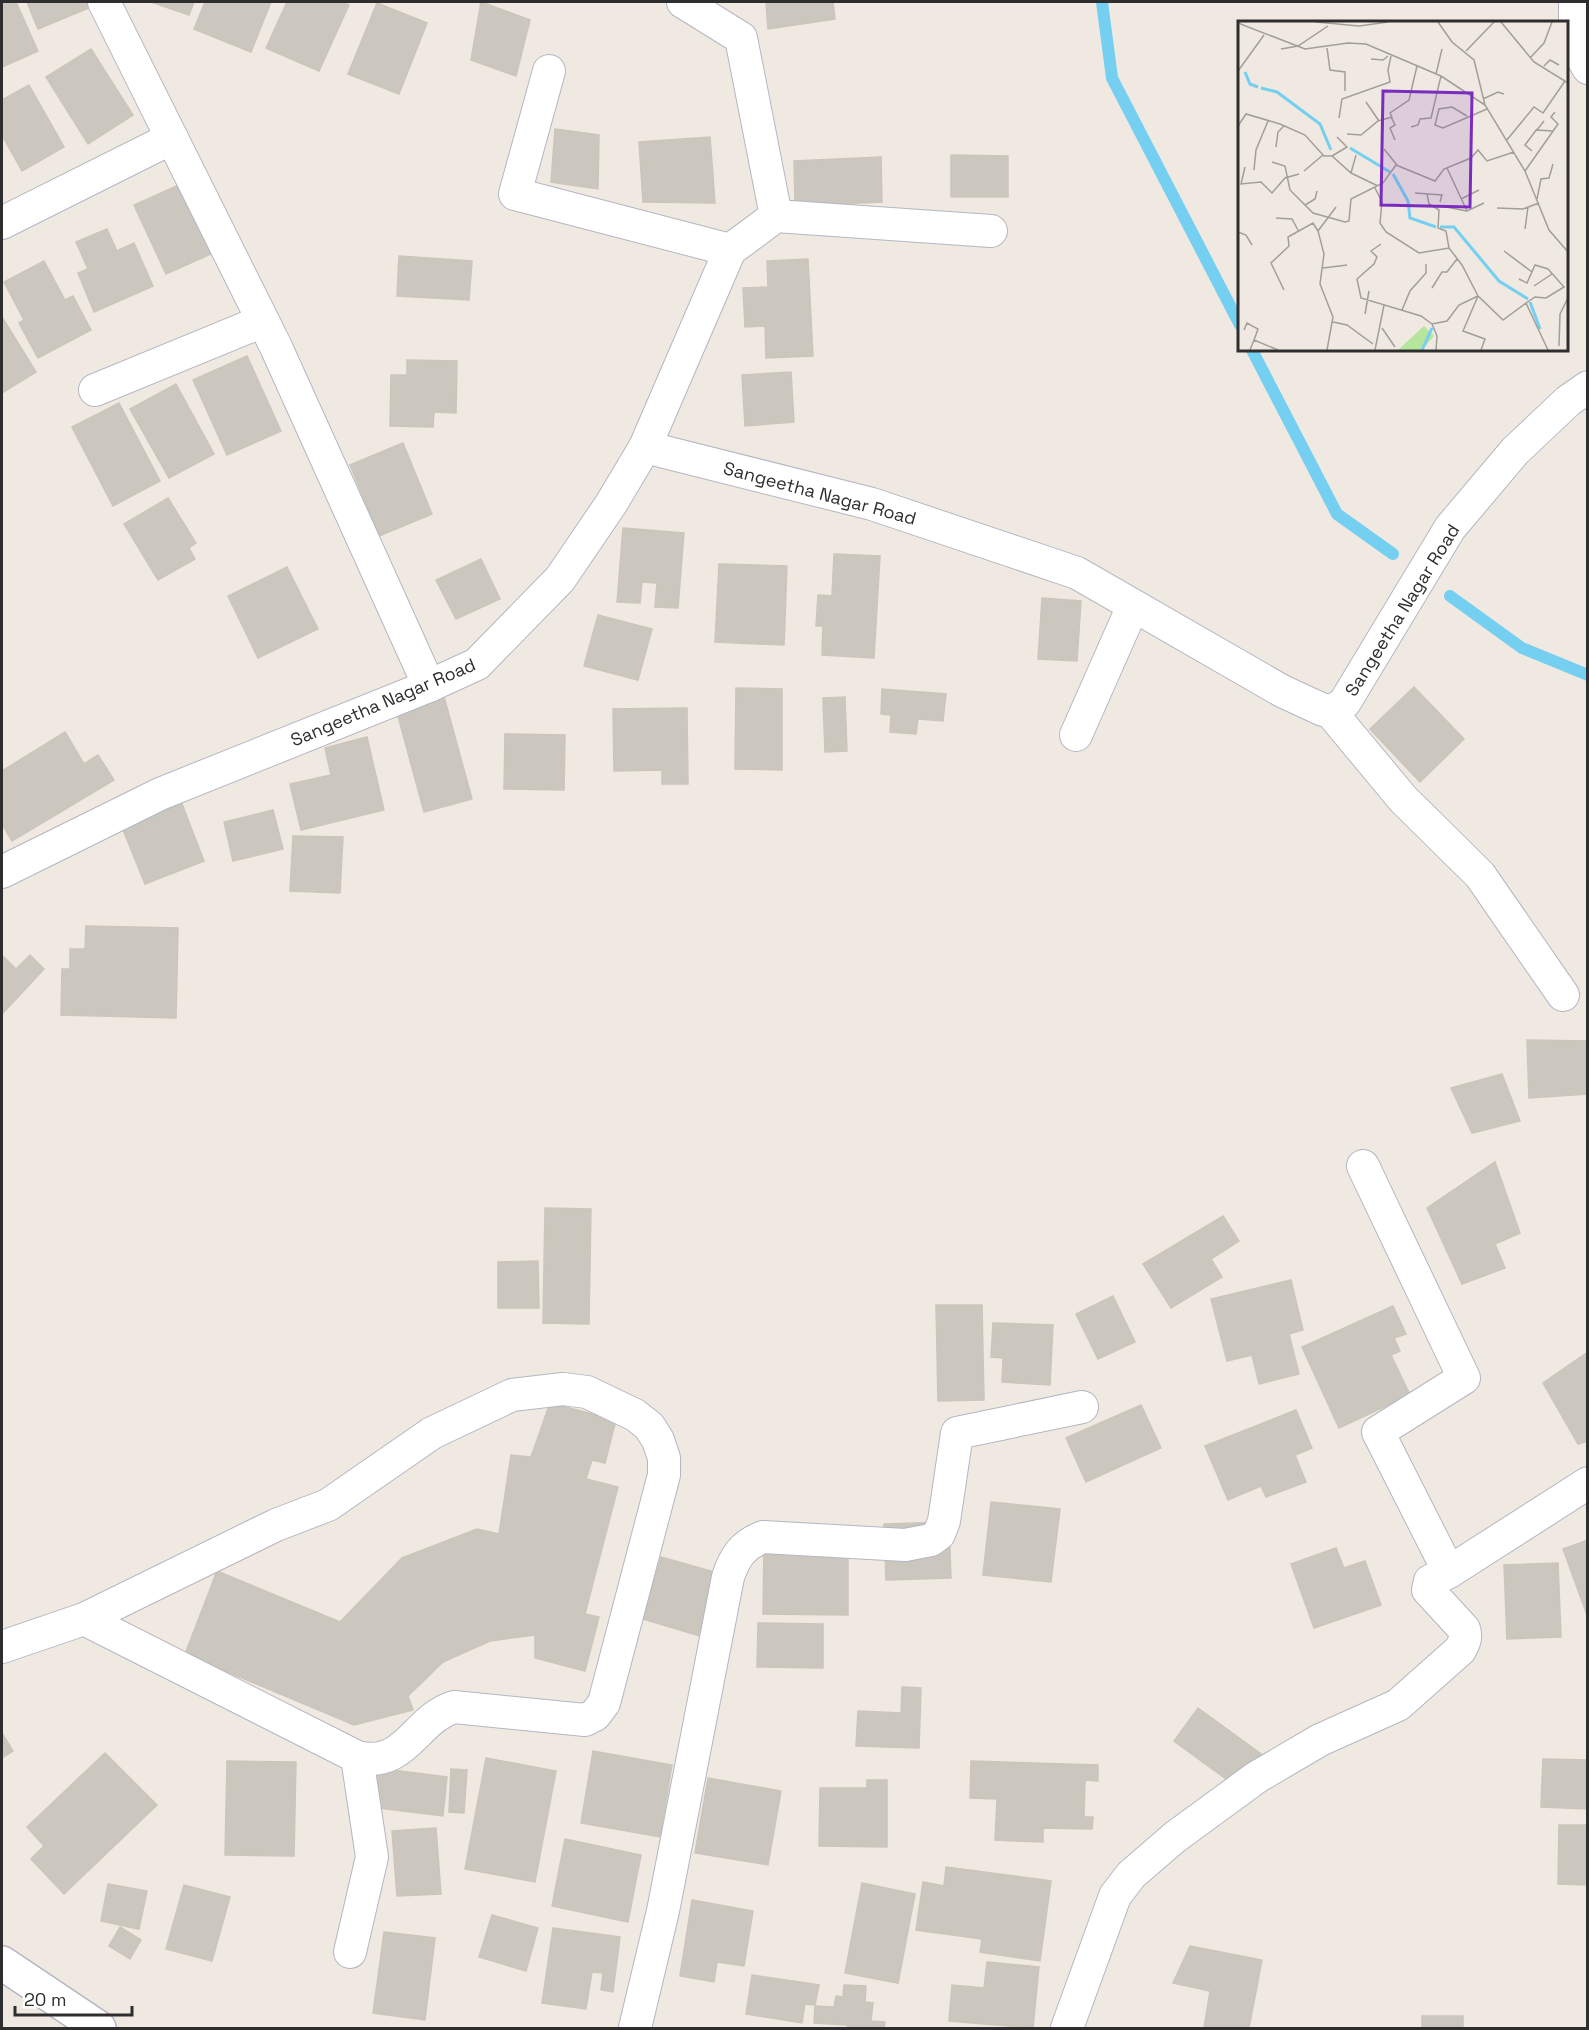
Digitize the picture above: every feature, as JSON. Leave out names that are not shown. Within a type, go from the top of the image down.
[{"type":"street","points":[[104,2],[263,321],[429,686]]},
{"type":"street","points":[[683,2],[741,38],[776,216]]},
{"type":"street","points":[[1575,2],[1575,45],[1587,68]]},
{"type":"street","points":[[549,71],[515,194],[730,250]]},
{"type":"street","points":[[2,224],[172,138]]},
{"type":"street","points":[[645,447],[730,250],[776,216],[991,231]]},
{"type":"street","points":[[95,390],[263,321]]},
{"type":"street","name":"Sangeetha Nagar Road","points":[[2,872],[160,794],[429,686],[477,664],[560,579],[611,504],[645,447],[872,504],[1077,573],[1282,691],[1323,710],[1335,710],[1345,702],[1450,528],[1515,451],[1568,401],[1587,387]]},
{"type":"street","points":[[1077,735],[1133,606]]},
{"type":"street","points":[[1329,710],[1403,799],[1480,876],[1563,995]]},
{"type":"street","points":[[1362,1166],[1464,1378],[1377,1432],[1449,1572]]},
{"type":"street","points":[[2,1647],[84,1619],[276,1525],[328,1505],[432,1432],[512,1395],[563,1389],[587,1392],[635,1415],[650,1426],[662,1449],[664,1475],[604,1703],[590,1719],[581,1721],[454,1707],[439,1712],[396,1753],[379,1759],[366,1760],[84,1619]]},
{"type":"street","points":[[635,2028],[663,1911],[733,1561],[751,1542],[763,1537],[905,1545],[931,1540],[939,1534],[945,1521],[957,1433],[1082,1407]]},
{"type":"street","points":[[1067,2028],[1115,1896],[1131,1875],[1175,1837],[1257,1777],[1320,1740],[1398,1705],[1460,1650],[1466,1636],[1464,1629],[1428,1588],[1430,1581],[1449,1572],[1587,1483]]},
{"type":"street","points":[[350,1952],[372,1857],[357,1757]]},
{"type":"street","points":[[2,1963],[99,2028]]},
{"type":"building","points":[[2,2],[16,2],[38,51],[2,67]]},
{"type":"building","points":[[27,2],[89,2],[91,7],[38,29]]},
{"type":"building","points":[[151,2],[194,2],[189,15]]},
{"type":"building","points":[[205,2],[271,2],[251,52],[194,29]]},
{"type":"building","points":[[287,2],[341,2],[349,5],[319,71],[266,48]]},
{"type":"building","points":[[481,2],[530,20],[516,76],[471,60]]},
{"type":"building","points":[[766,2],[833,2],[835,19],[768,29]]},
{"type":"building","points":[[377,3],[427,23],[399,94],[348,74]]},
{"type":"building","points":[[91,49],[133,115],[88,144],[46,77]]},
{"type":"building","points":[[29,85],[64,147],[22,171],[2,135],[2,100]]},
{"type":"building","points":[[555,129],[599,135],[598,189],[551,182]]},
{"type":"building","points":[[710,137],[715,203],[643,202],[639,142]]},
{"type":"building","points":[[951,155],[1008,156],[1008,197],[951,197]]},
{"type":"building","points":[[881,157],[882,202],[795,206],[794,161]]},
{"type":"building","points":[[181,184],[213,253],[166,274],[134,205]]},
{"type":"building","points":[[107,229],[117,251],[134,243],[153,286],[94,312],[78,273],[88,269],[76,242]]},
{"type":"building","points":[[399,256],[472,261],[469,300],[397,296]]},
{"type":"building","points":[[808,259],[813,356],[766,358],[765,326],[745,327],[743,288],[768,287],[767,261]]},
{"type":"building","points":[[44,261],[65,300],[73,296],[91,330],[38,358],[19,323],[24,320],[4,282]]},
{"type":"building","points":[[2,317],[36,372],[2,393]]},
{"type":"building","points":[[247,356],[281,431],[227,455],[193,380]]},
{"type":"building","points":[[407,360],[457,361],[456,413],[434,412],[433,427],[390,426],[391,375],[407,375]]},
{"type":"building","points":[[791,372],[794,422],[745,426],[742,375]]},
{"type":"building","points":[[176,384],[214,454],[169,478],[130,409]]},
{"type":"building","points":[[119,403],[160,481],[113,506],[72,427]]},
{"type":"building","points":[[403,443],[432,514],[379,536],[350,465]]},
{"type":"building","points":[[168,498],[196,543],[189,548],[195,559],[158,580],[124,524]]},
{"type":"building","points":[[623,528],[684,533],[678,608],[655,607],[657,583],[642,582],[640,603],[617,602]]},
{"type":"building","points":[[834,554],[880,556],[874,658],[822,655],[823,626],[816,626],[818,595],[832,596]]},
{"type":"building","points":[[481,559],[500,599],[456,619],[436,580]]},
{"type":"building","points":[[719,564],[787,566],[784,645],[715,642]]},
{"type":"building","points":[[287,567],[318,629],[258,658],[228,596]]},
{"type":"building","points":[[1042,598],[1081,601],[1077,661],[1038,659]]},
{"type":"building","points":[[598,615],[652,629],[638,680],[584,666]]},
{"type":"building","points":[[1414,687],[1464,739],[1420,782],[1370,729]]},
{"type":"building","points":[[736,688],[782,689],[782,770],[735,769]]},
{"type":"building","points":[[882,689],[946,694],[943,721],[918,719],[916,734],[890,732],[891,715],[881,714]]},
{"type":"building","points":[[443,693],[472,799],[424,812],[395,705]]},
{"type":"building","points":[[845,697],[847,751],[825,752],[823,698]]},
{"type":"building","points":[[687,708],[688,784],[662,784],[662,770],[614,771],[613,709]]},
{"type":"building","points":[[65,732],[84,764],[98,755],[114,780],[12,841],[2,824],[2,771]]},
{"type":"building","points":[[505,734],[565,735],[564,790],[504,789]]},
{"type":"building","points":[[367,737],[384,810],[301,830],[290,784],[331,775],[325,748]]},
{"type":"building","points":[[179,796],[204,861],[145,884],[119,820]]},
{"type":"building","points":[[273,810],[283,849],[233,861],[224,822]]},
{"type":"building","points":[[293,836],[343,837],[340,893],[290,891]]},
{"type":"building","points":[[86,926],[178,928],[176,1018],[61,1015],[62,969],[70,969],[70,949],[85,949]]},
{"type":"building","points":[[2,955],[16,969],[30,955],[44,969],[2,1014]]},
{"type":"building","points":[[1527,1040],[1588,1041],[1588,1094],[1529,1098]]},
{"type":"building","points":[[1502,1074],[1520,1121],[1472,1133],[1451,1088]]},
{"type":"building","points":[[1495,1162],[1520,1233],[1495,1244],[1505,1268],[1462,1284],[1427,1208]]},
{"type":"building","points":[[545,1208],[591,1209],[589,1324],[543,1323]]},
{"type":"building","points":[[1223,1216],[1239,1241],[1211,1259],[1222,1277],[1171,1308],[1143,1264]]},
{"type":"building","points":[[538,1261],[539,1308],[498,1308],[498,1262]]},
{"type":"building","points":[[1291,1280],[1303,1330],[1289,1334],[1299,1374],[1259,1384],[1252,1355],[1227,1361],[1211,1299]]},
{"type":"building","points":[[1113,1296],[1135,1342],[1098,1359],[1076,1314]]},
{"type":"building","points":[[936,1305],[982,1305],[984,1400],[938,1401]]},
{"type":"building","points":[[1393,1306],[1406,1334],[1394,1338],[1400,1351],[1391,1355],[1410,1395],[1339,1428],[1302,1347]]},
{"type":"building","points":[[993,1323],[1053,1325],[1050,1385],[1002,1382],[1003,1358],[991,1357]]},
{"type":"building","points":[[1588,1352],[1588,1441],[1578,1444],[1543,1383]]},
{"type":"building","points":[[550,1403],[616,1420],[605,1463],[592,1460],[586,1479],[618,1487],[585,1614],[599,1617],[585,1671],[535,1658],[535,1635],[490,1641],[443,1662],[408,1696],[413,1710],[354,1725],[185,1654],[217,1571],[340,1622],[402,1558],[477,1529],[499,1534],[511,1455],[531,1457]]},
{"type":"building","points":[[1141,1405],[1161,1448],[1086,1482],[1066,1438]]},
{"type":"building","points":[[1296,1410],[1312,1448],[1295,1455],[1306,1482],[1266,1497],[1261,1486],[1228,1500],[1205,1446]]},
{"type":"building","points":[[991,1502],[1060,1509],[1051,1582],[983,1575]]},
{"type":"building","points":[[949,1522],[951,1578],[886,1580],[884,1524]]},
{"type":"building","points":[[1588,1540],[1588,1615],[1587,1615],[1563,1549]]},
{"type":"building","points":[[764,1546],[848,1548],[848,1615],[763,1614]]},
{"type":"building","points":[[1336,1548],[1344,1568],[1365,1561],[1381,1605],[1314,1628],[1291,1564]]},
{"type":"building","points":[[661,1557],[718,1573],[700,1636],[643,1619]]},
{"type":"building","points":[[1558,1563],[1561,1637],[1507,1639],[1504,1565]]},
{"type":"building","points":[[758,1623],[823,1624],[823,1668],[757,1667]]},
{"type":"building","points":[[902,1687],[921,1688],[919,1748],[856,1746],[858,1711],[901,1713]]},
{"type":"building","points":[[1198,1708],[1261,1754],[1237,1787],[1174,1741]]},
{"type":"building","points":[[2,1733],[13,1751],[2,1758]]},
{"type":"building","points":[[593,1751],[672,1765],[660,1837],[581,1823]]},
{"type":"building","points":[[105,1753],[157,1805],[64,1894],[31,1859],[44,1846],[27,1827]]},
{"type":"building","points":[[486,1758],[556,1771],[535,1882],[465,1869]]},
{"type":"building","points":[[1543,1759],[1588,1760],[1588,1809],[1541,1807]]},
{"type":"building","points":[[227,1761],[296,1762],[294,1856],[225,1855]]},
{"type":"building","points":[[971,1761],[1098,1765],[1098,1781],[1085,1780],[1084,1817],[1093,1817],[1092,1829],[1043,1828],[1043,1842],[995,1840],[997,1799],[970,1798]]},
{"type":"building","points":[[376,1768],[447,1777],[443,1816],[371,1807]]},
{"type":"building","points":[[451,1769],[467,1770],[464,1813],[449,1812]]},
{"type":"building","points":[[708,1778],[781,1791],[768,1865],[695,1853]]},
{"type":"building","points":[[867,1780],[887,1780],[887,1847],[819,1846],[820,1788],[867,1788]]},
{"type":"building","points":[[1559,1825],[1588,1825],[1588,1885],[1558,1884]]},
{"type":"building","points":[[436,1828],[441,1894],[397,1896],[392,1831]]},
{"type":"building","points":[[565,1839],[641,1855],[628,1922],[552,1906]]},
{"type":"building","points":[[946,1867],[1051,1881],[1040,1961],[980,1952],[982,1939],[916,1930],[923,1882],[944,1886]]},
{"type":"building","points":[[862,1883],[915,1894],[898,1983],[845,1973]]},
{"type":"building","points":[[108,1884],[147,1891],[139,1929],[101,1921]]},
{"type":"building","points":[[184,1885],[230,1897],[212,1961],[166,1949]]},
{"type":"building","points":[[692,1900],[753,1911],[744,1966],[717,1962],[714,1982],[680,1976]]},
{"type":"building","points":[[492,1915],[538,1928],[526,1971],[479,1957]]},
{"type":"building","points":[[120,1927],[141,1940],[130,1959],[109,1946]]},
{"type":"building","points":[[553,1928],[620,1937],[613,1992],[601,1990],[603,1973],[592,1972],[586,2009],[542,2003]]},
{"type":"building","points":[[384,1932],[435,1938],[425,2020],[373,2013]]},
{"type":"building","points":[[1190,1946],[1262,1960],[1249,2028],[1204,2028],[1210,1991],[1173,1983]]},
{"type":"building","points":[[987,1962],[1039,1967],[1033,2028],[949,2021],[952,1985],[984,1988]]},
{"type":"building","points":[[752,1975],[819,1985],[815,2005],[805,2004],[802,2023],[746,2014]]},
{"type":"building","points":[[844,1985],[866,1986],[865,2002],[873,2003],[871,2021],[885,2022],[884,2028],[847,2028],[848,2025],[814,2023],[815,2006],[834,2007],[836,1996],[843,1997]]},
{"type":"building","points":[[1422,2016],[1463,2016],[1463,2028],[1422,2028]]},
{"type":"waterway","points":[[1102,2],[1112,78],[1238,321]]},
{"type":"waterway","points":[[1253,351],[1337,514],[1393,554]]},
{"type":"waterway","points":[[1450,596],[1522,648],[1588,675]]}]
